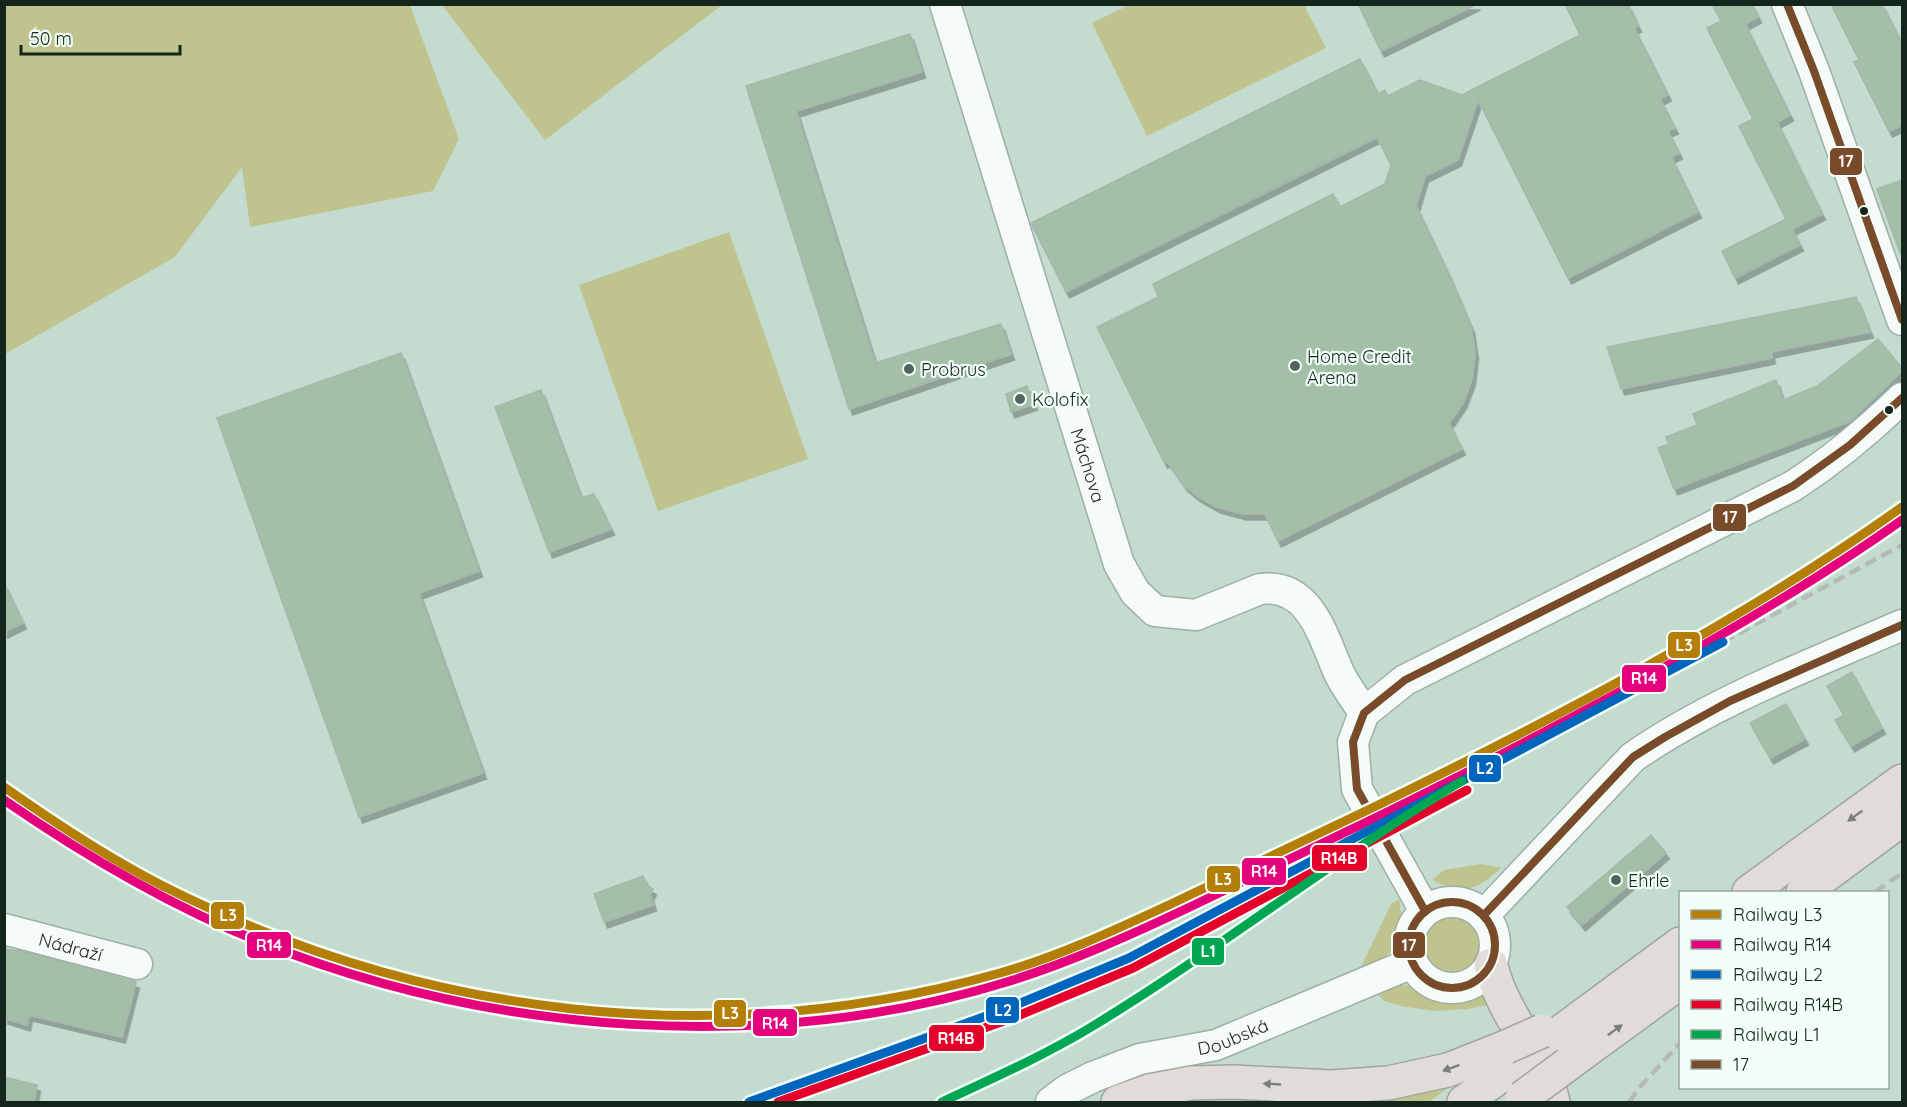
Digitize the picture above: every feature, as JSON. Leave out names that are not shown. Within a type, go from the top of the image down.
[{"type":"highway","points":[[1750,891],[1902,781]]},
{"type":"highway","points":[[1804,891],[1902,819]]},
{"type":"highway","points":[[1527,1101],[1553,1045],[1595,1007],[1679,945]]},
{"type":"highway","points":[[1491,965],[1495,983],[1504,1003],[1546,1076],[1527,1101]]},
{"type":"highway","points":[[1120,1102],[1149,1091],[1191,1083],[1234,1082],[1331,1087],[1389,1083],[1553,1045],[1679,982]]},
{"type":"highway","points":[[1464,1102],[1512,1055]]},
{"type":"highway","points":[[1120,1102],[1146,1098],[1169,1098],[1194,1102]]},
{"type":"street","name":"Máchova","points":[[945,4],[1119,564],[1135,592],[1155,611],[1196,615],[1260,589],[1271,588],[1286,591],[1302,600],[1311,613],[1341,677],[1364,713]]},
{"type":"street","points":[[1787,4],[1814,71],[1902,320]]},
{"type":"street","points":[[1425,911],[1357,789],[1353,742],[1364,713],[1405,680],[1793,486],[1867,431],[1902,398]]},
{"type":"street","points":[[1484,915],[1633,757],[1697,717],[1792,671],[1902,625]]},
{"type":"street","points":[[1449,902],[1462,903],[1484,915],[1493,930],[1496,948],[1491,965],[1483,976],[1471,985],[1451,988],[1431,983],[1420,974],[1412,963],[1409,952],[1412,929],[1425,911],[1437,904],[1449,902]]},
{"type":"street","name":"Nádraží","points":[[4,929],[137,964]]},
{"type":"street","name":"Doubská","points":[[1051,1102],[1067,1090],[1093,1077],[1140,1059],[1216,1046],[1412,963]]},
{"type":"green space","points":[[5,4],[410,5],[459,139],[433,191],[250,227],[242,167],[175,257],[5,354]]},
{"type":"green space","points":[[442,5],[722,5],[545,140]]},
{"type":"green space","points":[[1129,5],[1304,5],[1326,48],[1147,136],[1092,23]]},
{"type":"green space","points":[[729,232],[808,459],[658,511],[579,285]]},
{"type":"green space","points":[[1482,864],[1501,868],[1477,886],[1453,888],[1432,880],[1444,870]]},
{"type":"green space","points":[[1399,899],[1401,924],[1397,942],[1385,957],[1365,972],[1362,965],[1391,904]]},
{"type":"green space","points":[[1453,915],[1474,924],[1483,945],[1474,966],[1453,975],[1432,966],[1423,945],[1432,924]]},
{"type":"green space","points":[[1391,983],[1410,986],[1447,1000],[1468,999],[1485,992],[1493,1004],[1468,1009],[1434,1011],[1401,1006],[1384,1001],[1374,990]]},
{"type":"green space","points":[[1448,1088],[1429,1102],[1242,1102],[1241,1097],[1403,1094]]},
{"type":"building","points":[[1358,4],[1477,4],[1381,51]]},
{"type":"building","points":[[1565,4],[1628,4],[1638,26],[1634,28],[1668,95],[1660,99],[1675,128],[1668,131],[1679,153],[1671,157],[1698,212],[1568,278],[1478,100],[1458,160],[1425,176],[1416,206],[1471,327],[1475,353],[1472,379],[1463,403],[1449,423],[1462,449],[1278,541],[1265,514],[1243,514],[1217,507],[1197,496],[1184,485],[1167,461],[1164,462],[1097,327],[1158,297],[1153,284],[1333,194],[1340,207],[1385,184],[1391,165],[1377,137],[1066,292],[1031,223],[1360,59],[1378,94],[1385,90],[1388,96],[1420,80],[1462,95],[1580,35]]},
{"type":"building","points":[[1712,4],[1752,4],[1758,17],[1745,24],[1790,115],[1777,122],[1822,214],[1792,229],[1800,245],[1735,278],[1722,251],[1786,219],[1739,126],[1753,119],[1707,28],[1721,21]]},
{"type":"building","points":[[1831,4],[1882,4],[1902,44],[1902,125],[1889,131],[1854,62],[1859,60]]},
{"type":"building","points":[[910,34],[922,72],[796,111],[875,363],[1001,324],[1011,354],[849,409],[746,86]]},
{"type":"building","points":[[1902,180],[1902,253],[1900,253],[1877,189]]},
{"type":"building","points":[[1856,297],[1870,332],[1771,352],[1772,358],[1621,389],[1607,347]]},
{"type":"building","points":[[1878,339],[1902,371],[1850,421],[1674,489],[1658,448],[1669,444],[1666,437],[1697,425],[1693,414],[1776,380],[1783,400],[1817,386]]},
{"type":"building","points":[[401,353],[479,571],[419,593],[483,773],[359,817],[217,418]]},
{"type":"building","name":"Kolofix","points":[[1027,386],[1034,404],[1011,412],[1006,394]]},
{"type":"building","points":[[541,390],[581,498],[594,494],[611,529],[549,552],[495,407]]},
{"type":"building","points":[[4,583],[23,623],[4,632]]},
{"type":"building","points":[[1852,672],[1882,728],[1851,746],[1835,720],[1844,715],[1827,686]]},
{"type":"building","points":[[1786,704],[1805,739],[1770,758],[1750,723]]},
{"type":"building","name":"Ehrle","points":[[1651,835],[1666,853],[1582,925],[1567,907]]},
{"type":"building","points":[[643,876],[647,885],[653,889],[650,895],[653,905],[604,922],[594,894]]},
{"type":"building","points":[[4,949],[22,951],[136,982],[122,1037],[29,1015],[27,1025],[4,1018]]},
{"type":"building","points":[[4,1077],[37,1085],[34,1102],[4,1102]]},
{"type":"railway","points":[[1723,642],[1902,545]]},
{"type":"railway","points":[[1876,891],[1902,873]]},
{"type":"railway","points":[[1629,1102],[1679,1044]]},
{"type":"rail line","name":"L3","points":[[4,787],[122,864],[163,886],[263,931],[364,967],[468,993],[573,1009],[679,1015],[786,1012],[893,998],[1000,973],[1066,950],[1173,903],[1370,809],[1574,706],[1709,631],[1839,550],[1902,507]]},
{"type":"rail line","name":"R14","points":[[4,800],[127,878],[192,912],[258,941],[347,973],[440,997],[535,1015],[631,1024],[728,1026],[824,1020],[918,1005],[1010,981],[1125,937],[1408,802],[1610,697],[1759,613],[1902,520]]},
{"type":"rail line","name":"L2","points":[[749,1102],[1011,1007],[1129,958],[1723,642]]},
{"type":"rail line","name":"L1","points":[[942,1102],[1088,1029],[1182,969],[1368,841],[1462,781]]},
{"type":"rail line","name":"R14B","points":[[778,1102],[1015,1017],[1133,968],[1467,790]]},
{"type":"transit line","name":"17","points":[[1787,4],[1814,71],[1902,320]]},
{"type":"transit line","name":"17","points":[[1425,911],[1357,789],[1353,742],[1364,713],[1405,680],[1793,486],[1850,445],[1902,398]]},
{"type":"transit line","name":"17","points":[[1484,915],[1633,757],[1730,701],[1902,625]]},
{"type":"transit line","name":"17","points":[[1452,902],[1469,905],[1483,914],[1492,928],[1495,945],[1492,962],[1483,976],[1469,985],[1452,988],[1435,985],[1421,976],[1412,962],[1409,945],[1412,928],[1421,914],[1435,905],[1452,902]]},
{"type":"place","name":"Home Credit Arena","points":[[1295,366]]},
{"type":"place","name":"Probrus","points":[[909,369]]},
{"type":"place","name":"Kolofix","points":[[1020,399]]},
{"type":"place","name":"Ehrle","points":[[1616,880]]}]
